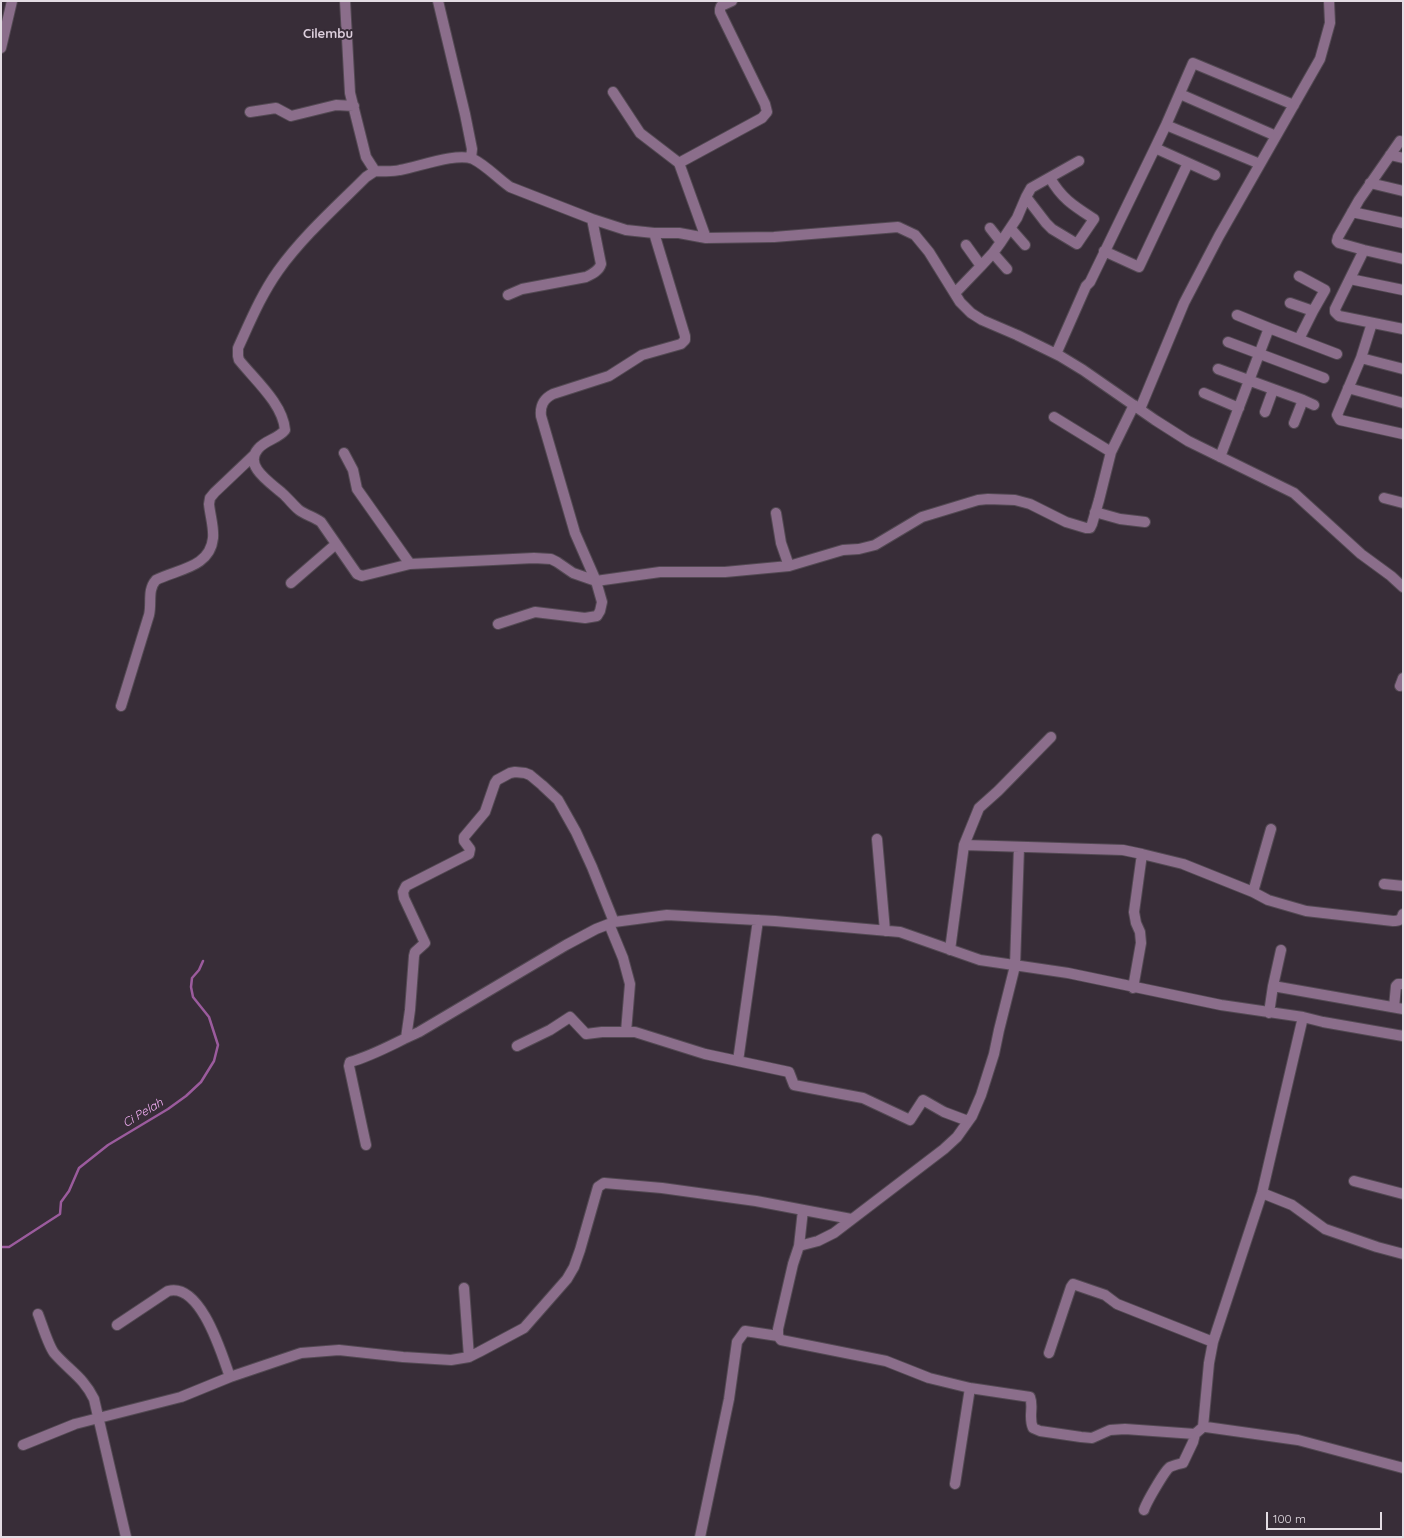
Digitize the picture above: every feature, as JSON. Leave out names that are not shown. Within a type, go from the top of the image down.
[{"type":"street","points":[[1,48],[12,1]]},
{"type":"street","points":[[345,1],[348,28],[349,84],[366,157],[376,171]]},
{"type":"street","points":[[438,1],[469,134],[472,149],[471,158]]},
{"type":"street","points":[[679,163],[762,118],[767,112],[765,104],[720,12],[721,6],[732,1]]},
{"type":"street","points":[[1329,1],[1330,23],[1320,59],[1219,236],[1184,303],[1137,407],[1111,452],[1090,528],[1066,522],[1030,504],[1000,498],[978,500],[922,517],[875,545],[843,550],[789,566],[724,572],[660,572],[596,581],[572,574],[557,562],[543,558],[410,564],[362,576],[357,574],[321,522],[300,510],[263,478],[256,468],[254,461],[257,449],[281,434],[285,430],[285,423],[280,411],[239,360],[238,356],[238,348],[259,302],[278,271],[306,236],[366,178],[376,171],[400,170],[454,157],[471,158],[489,169],[510,187],[620,229],[654,233],[679,233],[706,238],[774,237],[898,228],[915,235],[929,252],[965,308],[982,320],[1058,355],[1083,370],[1137,407],[1173,432],[1294,493],[1362,554],[1403,587]]},
{"type":"street","points":[[1058,355],[1091,288],[1090,282],[1104,251],[1166,125],[1193,63],[1294,105]]},
{"type":"street","points":[[613,92],[640,133],[679,163],[706,238]]},
{"type":"street","points":[[1180,94],[1276,136]]},
{"type":"street","points":[[250,112],[276,108],[290,116],[336,105],[354,106]]},
{"type":"street","points":[[1166,125],[1260,164]]},
{"type":"street","points":[[1400,141],[1370,183],[1337,240],[1339,243],[1364,250],[1403,258]]},
{"type":"street","points":[[1155,148],[1215,175]]},
{"type":"street","points":[[1390,155],[1403,158]]},
{"type":"street","points":[[955,293],[993,253],[1001,242],[1020,213],[1031,188],[1079,161]]},
{"type":"street","points":[[1104,251],[1139,267],[1188,163]]},
{"type":"street","points":[[1026,197],[1046,223],[1077,244],[1094,219],[1074,206],[1060,194],[1050,178]]},
{"type":"street","points":[[1370,183],[1403,191]]},
{"type":"street","points":[[1352,212],[1403,224]]},
{"type":"street","points":[[508,295],[522,289],[586,277],[600,268],[601,264],[592,219]]},
{"type":"street","points":[[990,228],[1001,242]]},
{"type":"street","points":[[1011,228],[1025,245]]},
{"type":"street","points":[[498,624],[535,612],[585,618],[597,616],[600,611],[602,602],[596,581],[575,533],[540,410],[546,397],[609,376],[642,355],[681,344],[685,340],[654,233]]},
{"type":"street","points":[[966,245],[981,266]]},
{"type":"street","points":[[1364,250],[1335,309],[1335,312],[1339,316],[1403,329]]},
{"type":"street","points":[[993,253],[1007,269]]},
{"type":"street","points":[[1298,339],[1325,290],[1299,276]]},
{"type":"street","points":[[1350,279],[1403,290]]},
{"type":"street","points":[[1290,303],[1313,311]]},
{"type":"street","points":[[1237,315],[1337,354]]},
{"type":"street","points":[[1372,322],[1361,358],[1337,415],[1340,420],[1403,434]]},
{"type":"street","points":[[1220,457],[1269,328]]},
{"type":"street","points":[[1228,342],[1324,378]]},
{"type":"street","points":[[1361,358],[1403,369]]},
{"type":"street","points":[[1218,369],[1314,404]]},
{"type":"street","points":[[1348,388],[1403,403]]},
{"type":"street","points":[[1265,412],[1273,390]]},
{"type":"street","points":[[1204,393],[1239,408]]},
{"type":"street","points":[[1294,423],[1303,400]]},
{"type":"street","points":[[1054,417],[1111,452]]},
{"type":"street","points":[[344,453],[353,470],[357,489],[410,564]]},
{"type":"street","points":[[121,706],[149,615],[151,607],[152,584],[163,576],[188,568],[203,559],[209,551],[213,539],[209,504],[210,498],[214,492],[255,454]]},
{"type":"street","points":[[1384,498],[1403,504]]},
{"type":"street","points":[[1095,512],[1120,519],[1145,522]]},
{"type":"street","points":[[776,513],[780,543],[789,566]]},
{"type":"street","points":[[291,583],[336,544]]},
{"type":"street","points":[[950,950],[964,845],[979,808],[998,791],[1051,737]]},
{"type":"street","points":[[406,1038],[411,1006],[414,956],[415,952],[425,943],[404,898],[404,889],[406,886],[469,854],[470,850],[464,841],[464,837],[486,812],[495,783],[501,778],[515,772],[525,773],[542,785],[558,800],[576,832],[589,860],[612,923],[630,984],[626,1032]]},
{"type":"street","points":[[1253,892],[1271,829]]},
{"type":"street","points":[[877,839],[885,931]]},
{"type":"street","points":[[964,845],[1123,850],[1183,864],[1253,892],[1268,900],[1306,911],[1393,921],[1402,919],[1403,914]]},
{"type":"street","points":[[799,1246],[826,1238],[944,1149],[957,1137],[968,1121],[981,1095],[994,1054],[1015,966],[1019,847]]},
{"type":"street","points":[[1134,988],[1142,943],[1134,912],[1142,854]]},
{"type":"street","points":[[1384,884],[1403,886]]},
{"type":"street","points":[[366,1146],[349,1064],[373,1055],[419,1032],[566,945],[596,929],[612,923],[667,915],[758,920],[907,934],[980,960],[1068,973],[1134,988],[1403,1036]]},
{"type":"street","points":[[738,1061],[758,920]]},
{"type":"street","points":[[1269,1013],[1281,950]]},
{"type":"street","points":[[1273,986],[1398,1008],[1396,986],[1398,984],[1403,984]]},
{"type":"street","points":[[517,1046],[550,1030],[570,1017],[586,1034],[602,1032],[635,1032],[705,1054],[789,1072],[794,1085],[863,1098],[910,1120],[923,1100],[944,1112],[968,1121]]},
{"type":"street","points":[[1203,1428],[1209,1364],[1213,1342],[1262,1193],[1303,1017]]},
{"type":"street","points":[[1354,1181],[1403,1194]]},
{"type":"street","points":[[23,1445],[75,1424],[99,1419],[181,1396],[230,1377],[301,1354],[339,1350],[403,1357],[451,1360],[469,1357],[524,1328],[567,1279],[574,1267],[580,1250],[598,1187],[602,1184],[607,1183],[662,1188],[756,1201],[851,1219]]},
{"type":"street","points":[[1262,1193],[1292,1205],[1325,1229],[1377,1247],[1403,1254]]},
{"type":"street","points":[[778,1336],[778,1329],[786,1292],[799,1246],[803,1210]]},
{"type":"street","points":[[1049,1353],[1073,1284],[1105,1295],[1116,1304],[1213,1342]]},
{"type":"street","points":[[464,1288],[469,1357]]},
{"type":"street","points":[[117,1325],[168,1291],[182,1291],[192,1299],[206,1316],[213,1330],[230,1377]]},
{"type":"street","points":[[38,1314],[54,1353],[78,1376],[91,1392],[94,1399],[126,1537]]},
{"type":"street","points":[[700,1537],[729,1399],[737,1342],[744,1331],[778,1336],[781,1340],[886,1361],[929,1378],[970,1388],[1030,1397],[1032,1400],[1030,1422],[1033,1428],[1040,1431],[1086,1438],[1092,1438],[1110,1430],[1125,1429],[1195,1434]]},
{"type":"street","points":[[955,1484],[970,1388]]},
{"type":"street","points":[[1144,1510],[1146,1503],[1166,1471],[1169,1467],[1183,1463],[1193,1442],[1195,1434],[1206,1427],[1298,1440],[1403,1468]]},
{"type":"waterway","name":"Ci Pelah","points":[[1,1247],[9,1247],[60,1214],[61,1202],[69,1191],[79,1168],[108,1145],[168,1109],[186,1096],[201,1082],[214,1061],[218,1045],[209,1017],[193,997],[191,987],[192,978],[199,970],[203,961]]},
{"type":"district","name":"Cilembu","points":[[328,34]]}]
